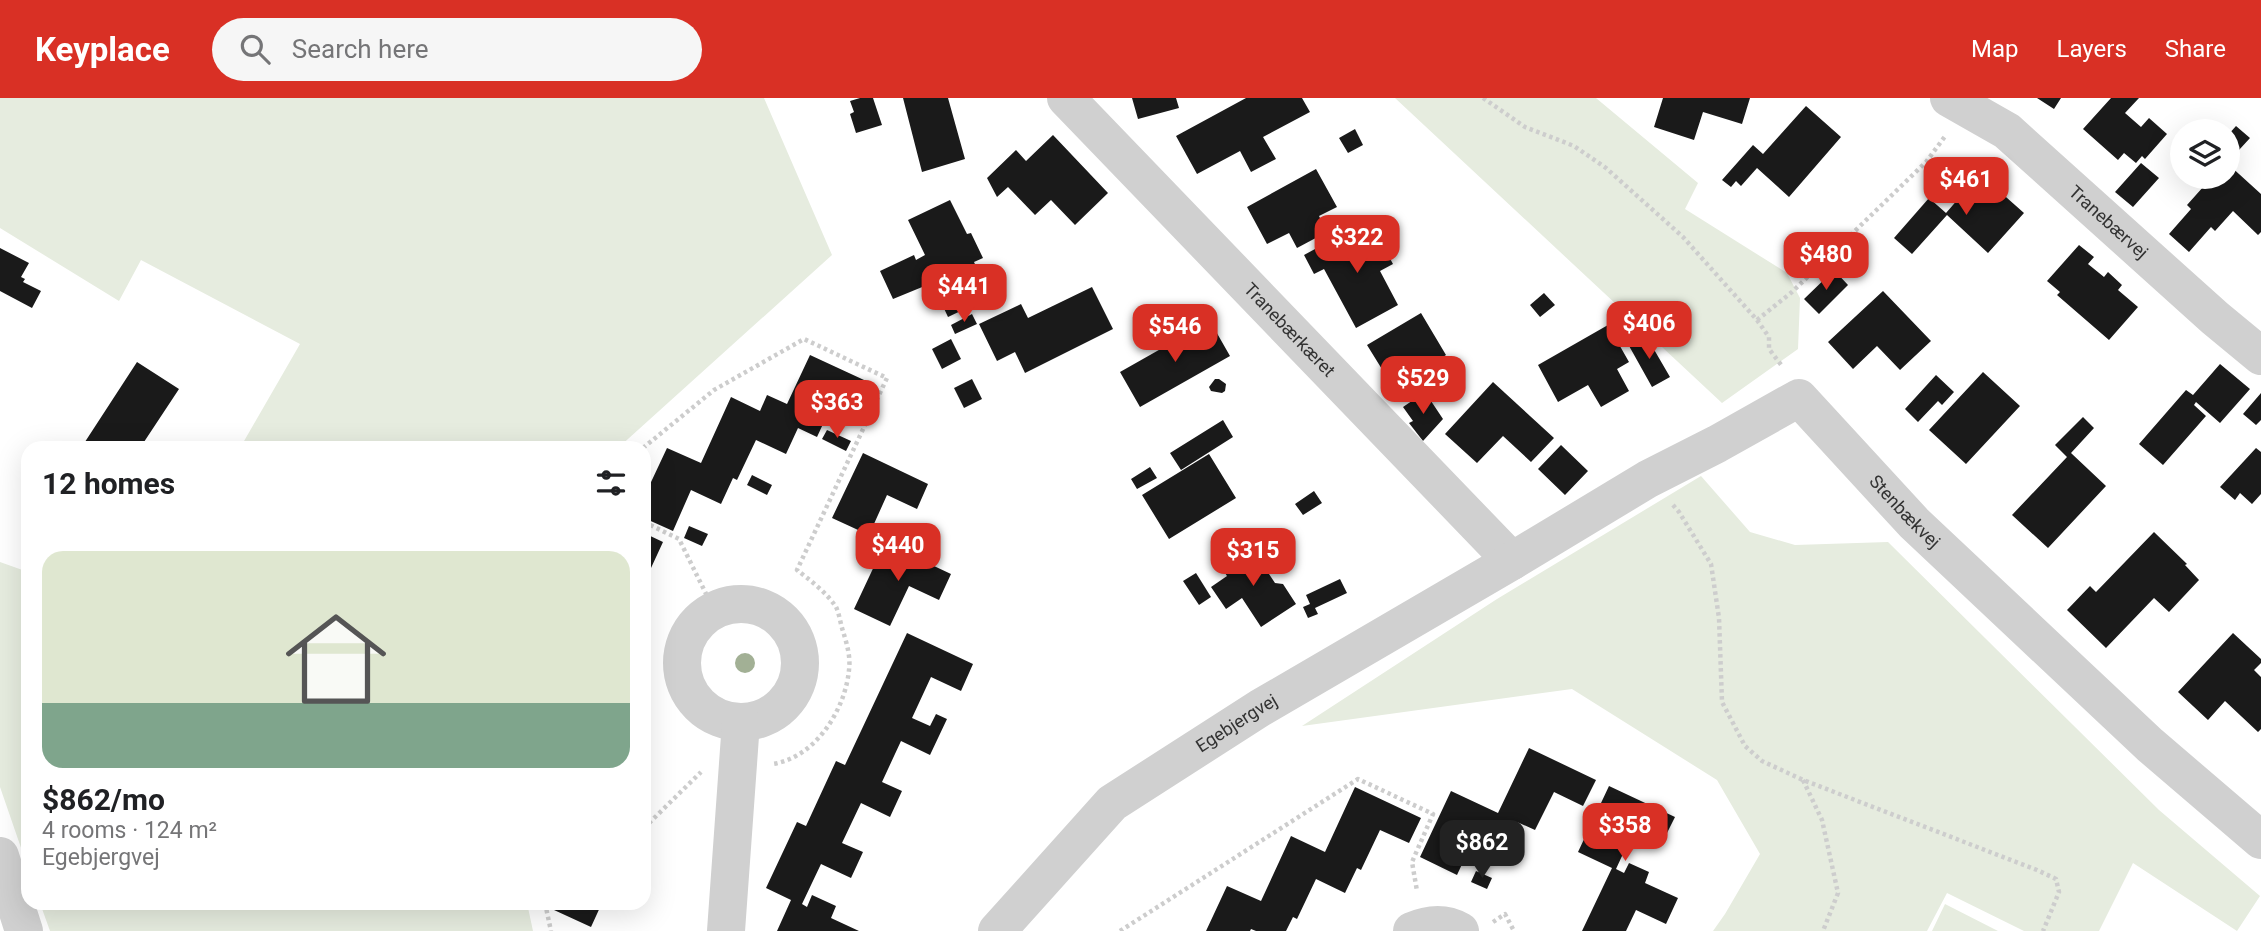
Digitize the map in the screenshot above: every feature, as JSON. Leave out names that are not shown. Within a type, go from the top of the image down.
[{"type":"street","name":"Tranebærkæret","points":[[1066,98],[1512,561]]},
{"type":"street","name":"Tranebærvej","points":[[1956,101],[2007,131],[2261,356]]},
{"type":"street","points":[[1512,561],[1648,479],[1799,398]]},
{"type":"street","name":"Stenbækvej","points":[[1799,398],[1914,523],[2150,745],[2261,840]]},
{"type":"street","name":"Egebjergvej","points":[[997,931],[1112,803],[1260,708],[1512,561]]},
{"type":"street","points":[[741,604],[770,611],[782,621],[792,633],[798,647],[800,663],[798,678],[787,699],[770,714],[741,722],[725,720],[699,705],[689,692],[681,663],[690,633],[699,621],[714,610],[741,604]]},
{"type":"street","points":[[726,931],[722,767],[741,722]]},
{"type":"street","points":[[0,856],[24,931]]},
{"type":"path","points":[[1483,98],[1525,127],[1574,146],[1606,168],[1682,237],[1757,320],[1769,337],[1769,349],[1780,362],[1799,398]]},
{"type":"path","points":[[1757,320],[1792,292],[1926,162],[1959,117],[1956,101]]},
{"type":"path","points":[[651,441],[714,390],[804,340],[887,378],[797,570],[814,583],[836,608],[847,645],[849,669],[840,703],[830,724],[805,749],[782,762],[722,767],[651,823]]},
{"type":"path","points":[[1648,479],[1679,512],[1711,564],[1719,618],[1722,702],[1745,746],[1762,761],[1803,779],[2056,878],[2059,892],[2043,931]]},
{"type":"path","points":[[651,525],[679,539],[714,610]]},
{"type":"path","points":[[1120,931],[1358,779],[1433,814],[1412,862],[1446,928],[1505,914],[1514,931]]},
{"type":"path","points":[[1803,779],[1822,820],[1839,893],[1823,931]]},
{"type":"path","points":[[546,910],[551,931]]},
{"type":"shaded area","points":[[0,98],[764,98],[832,255],[626,441],[244,441],[300,344],[141,260],[119,301],[0,228]]},
{"type":"shaded area","points":[[1395,98],[1596,98],[1698,183],[1685,209],[1787,273],[1800,298],[1798,349],[1722,403]]},
{"type":"shaded area","points":[[1701,476],[1750,532],[1795,545],[1888,542],[2159,810],[2260,896],[2237,931],[2133,863],[2099,931],[2024,931],[1947,893],[1927,931],[1713,931],[1760,854],[1717,780],[1572,689],[1302,726],[1497,599]]},
{"type":"shaded area","points":[[0,562],[21,570],[21,848],[0,787]]},
{"type":"shaded area","points":[[1945,904],[1998,931],[1932,931]]},
{"type":"shaded area","points":[[42,910],[528,910],[533,931],[50,931]]},
{"type":"building","points":[[873,98],[882,125],[856,133],[850,114],[854,112],[850,101]]},
{"type":"building","points":[[903,98],[948,98],[965,159],[922,172]]},
{"type":"building","points":[[1132,98],[1176,98],[1179,108],[1138,119]]},
{"type":"building","points":[[1246,98],[1302,98],[1310,112],[1263,137],[1276,159],[1251,172],[1240,151],[1197,174],[1176,136]]},
{"type":"building","points":[[1663,98],[1750,98],[1742,124],[1703,112],[1694,140],[1654,127]]},
{"type":"building","points":[[2037,98],[2061,98],[2054,109]]},
{"type":"building","points":[[2111,98],[2139,98],[2125,113],[2141,127],[2149,118],[2167,134],[2145,159],[2142,156],[2136,163],[2124,153],[2118,160],[2083,129]]},
{"type":"building","points":[[1806,106],[1841,137],[1789,197],[1757,168],[1741,186],[1736,181],[1731,187],[1722,180],[1753,145],[1763,154]]},
{"type":"building","points":[[1355,129],[1363,145],[1348,153],[1339,138]]},
{"type":"building","points":[[2240,129],[2250,138],[2240,149]]},
{"type":"building","points":[[1053,135],[1108,193],[1075,225],[1051,200],[1035,215],[1008,187],[997,197],[987,178],[1016,150],[1026,161]]},
{"type":"building","points":[[2141,163],[2159,178],[2133,207],[2115,192]]},
{"type":"building","points":[[1316,169],[1337,207],[1319,216],[1327,232],[1297,248],[1289,233],[1267,244],[1247,207]]},
{"type":"building","points":[[1980,174],[2024,213],[1988,253],[1947,215],[1912,254],[1894,238],[1929,198],[1946,213]]},
{"type":"building","points":[[2240,175],[2261,194],[2261,232],[2258,235],[2233,211],[2215,231],[2211,227],[2189,252],[2169,234],[2191,209],[2187,205],[2201,189],[2240,189]]},
{"type":"building","points":[[950,200],[983,258],[974,262],[990,297],[948,317],[932,283],[893,299],[880,271],[914,255],[916,260],[925,255],[908,220]]},
{"type":"building","points":[[1374,229],[1393,264],[1380,271],[1398,305],[1356,328],[1324,269],[1314,274],[1304,255],[1337,237],[1343,247]]},
{"type":"building","points":[[2079,245],[2094,257],[2088,264],[2104,277],[2108,272],[2122,285],[2118,290],[2138,307],[2109,340],[2057,295],[2060,292],[2047,281]]},
{"type":"building","points":[[0,248],[29,263],[21,277],[25,279],[23,282],[41,291],[32,308],[0,291]]},
{"type":"building","points":[[1834,270],[1848,285],[1819,314],[1804,299]]},
{"type":"building","points":[[1092,287],[1113,329],[1025,373],[1015,352],[997,361],[979,324],[1021,304],[1028,318]]},
{"type":"building","points":[[1883,291],[1931,341],[1900,370],[1877,346],[1853,369],[1828,342]]},
{"type":"building","points":[[1544,293],[1555,305],[1540,317],[1530,305]]},
{"type":"building","points":[[1421,313],[1456,378],[1432,393],[1419,372],[1393,387],[1367,345]]},
{"type":"building","points":[[972,314],[977,324],[955,334],[951,325]]},
{"type":"building","points":[[1210,321],[1230,356],[1140,407],[1120,372]]},
{"type":"building","points":[[1608,325],[1629,362],[1617,369],[1629,391],[1601,407],[1588,385],[1558,402],[1538,365]]},
{"type":"building","points":[[1645,334],[1670,377],[1652,387],[1628,344]]},
{"type":"building","points":[[951,339],[961,359],[942,369],[932,349]]},
{"type":"building","points":[[810,355],[877,386],[865,412],[835,398],[817,437],[798,428],[786,454],[756,440],[737,480],[733,478],[721,504],[691,490],[673,531],[651,521],[651,482],[667,448],[701,463],[731,397],[760,411],[767,395],[787,404]]},
{"type":"building","points":[[137,362],[179,389],[145,441],[86,441]]},
{"type":"building","points":[[2220,364],[2250,389],[2220,423],[2196,402],[2194,405],[2206,416],[2163,465],[2139,444],[2186,390],[2193,395]]},
{"type":"building","points":[[1983,372],[2020,406],[1966,464],[1929,430]]},
{"type":"building","points":[[1936,375],[1954,392],[1942,405],[1938,401],[1918,422],[1905,409]]},
{"type":"building","points":[[972,379],[982,399],[964,408],[954,388]]},
{"type":"building","points":[[1215,379],[1226,384],[1222,393],[1211,391],[1209,387]]},
{"type":"building","points":[[1493,382],[1554,438],[1531,462],[1503,436],[1477,463],[1445,434]]},
{"type":"building","points":[[1425,392],[1443,419],[1423,441],[1409,423],[1413,421],[1403,407]]},
{"type":"building","points":[[2261,393],[2261,420],[2256,425],[2243,414]]},
{"type":"building","points":[[2083,417],[2094,428],[2071,453],[2106,486],[2048,548],[2012,515],[2067,457],[2055,445]]},
{"type":"building","points":[[1223,420],[1233,437],[1181,470],[1170,453]]},
{"type":"building","points":[[827,430],[851,441],[846,451],[822,439]]},
{"type":"building","points":[[1561,445],[1588,471],[1565,495],[1538,469]]},
{"type":"building","points":[[2256,448],[2261,452],[2261,494],[2252,504],[2240,493],[2235,500],[2220,487]]},
{"type":"building","points":[[863,453],[928,484],[917,509],[887,495],[869,535],[832,518]]},
{"type":"building","points":[[1209,454],[1236,498],[1169,539],[1142,495]]},
{"type":"building","points":[[1150,467],[1157,478],[1137,489],[1131,479]]},
{"type":"building","points":[[752,475],[772,485],[767,495],[747,485]]},
{"type":"building","points":[[1314,491],[1322,503],[1303,515],[1295,504]]},
{"type":"building","points":[[689,526],[708,534],[702,546],[684,538]]},
{"type":"building","points":[[2154,532],[2187,564],[2185,565],[2199,580],[2169,612],[2154,598],[2106,648],[2067,610],[2090,586],[2096,592]]},
{"type":"building","points":[[651,536],[663,542],[651,568]]},
{"type":"building","points":[[885,543],[951,574],[939,600],[909,586],[890,626],[854,609]]},
{"type":"building","points":[[1251,547],[1275,583],[1283,584],[1296,604],[1261,627],[1242,598],[1226,609],[1211,587],[1227,576],[1221,567]]},
{"type":"building","points":[[1196,573],[1211,597],[1199,605],[1183,581]]},
{"type":"building","points":[[1340,579],[1347,593],[1315,608],[1318,614],[1308,618],[1303,607],[1310,604],[1306,595]]},
{"type":"building","points":[[907,633],[973,664],[961,691],[931,677],[912,718],[930,726],[936,714],[947,719],[930,755],[901,741],[882,782],[902,791],[890,817],[861,803],[842,843],[863,852],[851,878],[821,864],[802,904],[807,907],[812,895],[836,906],[831,918],[859,931],[777,931],[791,900],[766,888],[797,822],[806,826],[836,761],[845,765]]},
{"type":"building","points":[[2233,633],[2261,659],[2261,663],[2254,670],[2261,677],[2261,729],[2258,732],[2225,701],[2208,720],[2178,692]]},
{"type":"building","points":[[1529,748],[1596,780],[1583,806],[1554,792],[1535,830],[1517,822],[1505,848],[1476,834],[1457,875],[1420,857],[1451,791],[1498,813]]},
{"type":"building","points":[[1609,786],[1675,817],[1662,843],[1634,830],[1616,869],[1624,873],[1629,863],[1649,872],[1645,883],[1678,898],[1666,924],[1636,910],[1626,931],[1582,931],[1612,868],[1578,852]]},
{"type":"building","points":[[1355,787],[1421,818],[1409,843],[1380,830],[1361,870],[1357,868],[1345,893],[1316,879],[1297,919],[1293,917],[1286,931],[1206,931],[1227,886],[1261,901],[1291,836],[1325,852]]},
{"type":"building","points":[[1476,871],[1492,878],[1487,889],[1471,882]]},
{"type":"building","points":[[554,910],[599,910],[591,927]]}]
